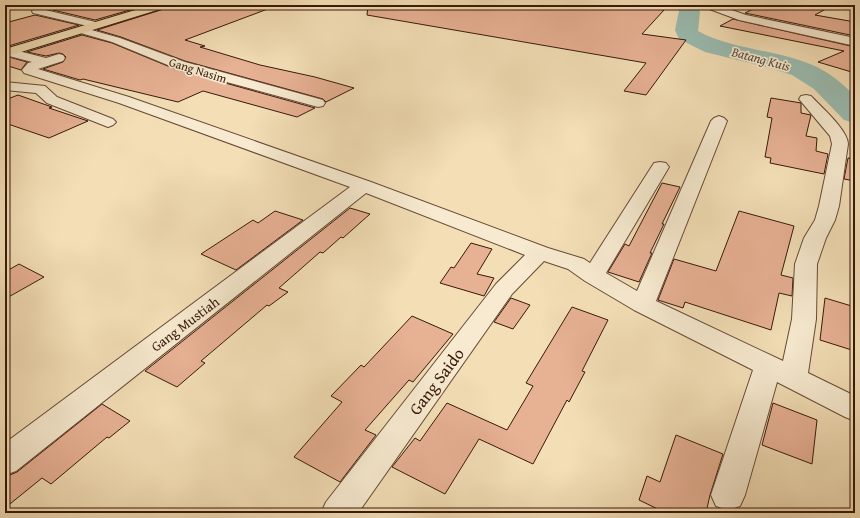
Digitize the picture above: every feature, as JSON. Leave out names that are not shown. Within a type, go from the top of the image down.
[{"type":"highway","points":[[21,48],[163,5]]},
{"type":"street","points":[[708,5],[743,18],[855,42]]},
{"type":"street","points":[[38,11],[96,25]]},
{"type":"street","name":"Gang Nasim","points":[[80,30],[116,40],[180,65],[318,102]]},
{"type":"street","points":[[6,50],[21,48]]},
{"type":"street","points":[[6,50],[52,60],[33,66],[29,70],[124,100],[364,186],[540,253],[576,264],[593,276],[643,304],[855,409]]},
{"type":"street","points":[[5,86],[40,89],[52,100],[108,122]]},
{"type":"street","points":[[793,379],[804,319],[806,264],[815,238],[825,220],[830,206],[840,144],[840,139],[837,134],[806,99]]},
{"type":"street","points":[[643,304],[719,121]]},
{"type":"street","points":[[593,276],[660,167]]},
{"type":"street","name":"Gang Mustiah","points":[[5,461],[364,186]]},
{"type":"street","name":"Gang Saido","points":[[338,513],[504,289],[532,259],[540,253]]},
{"type":"street","points":[[728,495],[768,366]]},
{"type":"building","points":[[71,5],[147,5],[95,20],[53,10]]},
{"type":"building","points":[[169,5],[273,5],[273,7],[185,40],[205,46],[200,47],[260,65],[315,77],[354,88],[326,102],[323,99],[185,61],[121,37],[97,30],[167,8]]},
{"type":"building","points":[[368,5],[629,5],[664,10],[642,34],[686,40],[646,95],[624,91],[646,63],[367,15]]},
{"type":"building","points":[[761,5],[833,5],[815,15],[855,22],[855,36],[745,13]]},
{"type":"building","points":[[35,15],[79,25],[5,47],[5,23]]},
{"type":"building","points":[[733,19],[855,47],[855,73],[818,62],[844,51],[720,26]]},
{"type":"building","points":[[82,35],[112,43],[175,69],[315,108],[297,117],[203,91],[178,102],[83,79],[80,80],[43,69],[63,62],[66,57],[59,53],[46,56],[27,52]]},
{"type":"building","points":[[9,57],[27,62],[21,70],[5,65],[5,58]]},
{"type":"building","points":[[18,95],[52,107],[49,108],[88,121],[49,138],[5,123],[5,100]]},
{"type":"building","points":[[771,98],[801,103],[801,113],[811,115],[806,136],[817,138],[816,151],[828,154],[824,174],[770,163],[771,158],[765,157],[772,118],[767,117]]},
{"type":"building","points":[[848,158],[855,159],[855,181],[844,179]]},
{"type":"building","points":[[662,183],[680,187],[662,224],[664,224],[650,253],[652,253],[639,282],[608,272],[625,244],[629,246]]},
{"type":"building","points":[[350,208],[370,214],[343,238],[341,237],[323,253],[320,252],[279,288],[288,292],[269,306],[267,305],[201,361],[205,363],[177,387],[145,371]]},
{"type":"building","points":[[275,211],[303,220],[236,270],[201,254],[253,220],[258,223]]},
{"type":"building","points":[[739,211],[794,226],[781,275],[793,278],[792,296],[779,293],[771,330],[685,302],[683,308],[658,300],[674,259],[716,271]]},
{"type":"building","points":[[471,243],[492,249],[477,274],[494,278],[484,296],[440,283],[451,267],[454,268]]},
{"type":"building","points":[[19,264],[44,277],[5,299],[5,272]]},
{"type":"building","points":[[511,298],[530,305],[513,329],[494,322]]},
{"type":"building","points":[[825,298],[855,307],[855,351],[820,340]]},
{"type":"building","points":[[572,307],[608,320],[582,371],[585,372],[569,402],[567,400],[533,464],[479,439],[445,494],[392,467],[415,438],[420,441],[447,403],[507,430],[533,386],[526,383]]},
{"type":"building","points":[[412,316],[453,334],[413,382],[409,380],[365,430],[376,435],[340,482],[294,457],[342,402],[331,396],[361,365],[364,367]]},
{"type":"building","points":[[773,403],[817,420],[812,464],[762,445]]},
{"type":"building","points":[[102,404],[130,421],[109,438],[107,437],[51,484],[42,478],[5,508],[5,477],[17,472]]},
{"type":"building","points":[[676,435],[723,454],[706,513],[666,513],[639,500],[647,476],[660,482]]},
{"type":"waterway","name":"Batang Kuis","points":[[684,5],[689,8],[687,34],[714,47],[772,60],[801,69],[824,83],[837,94],[855,114]]}]
